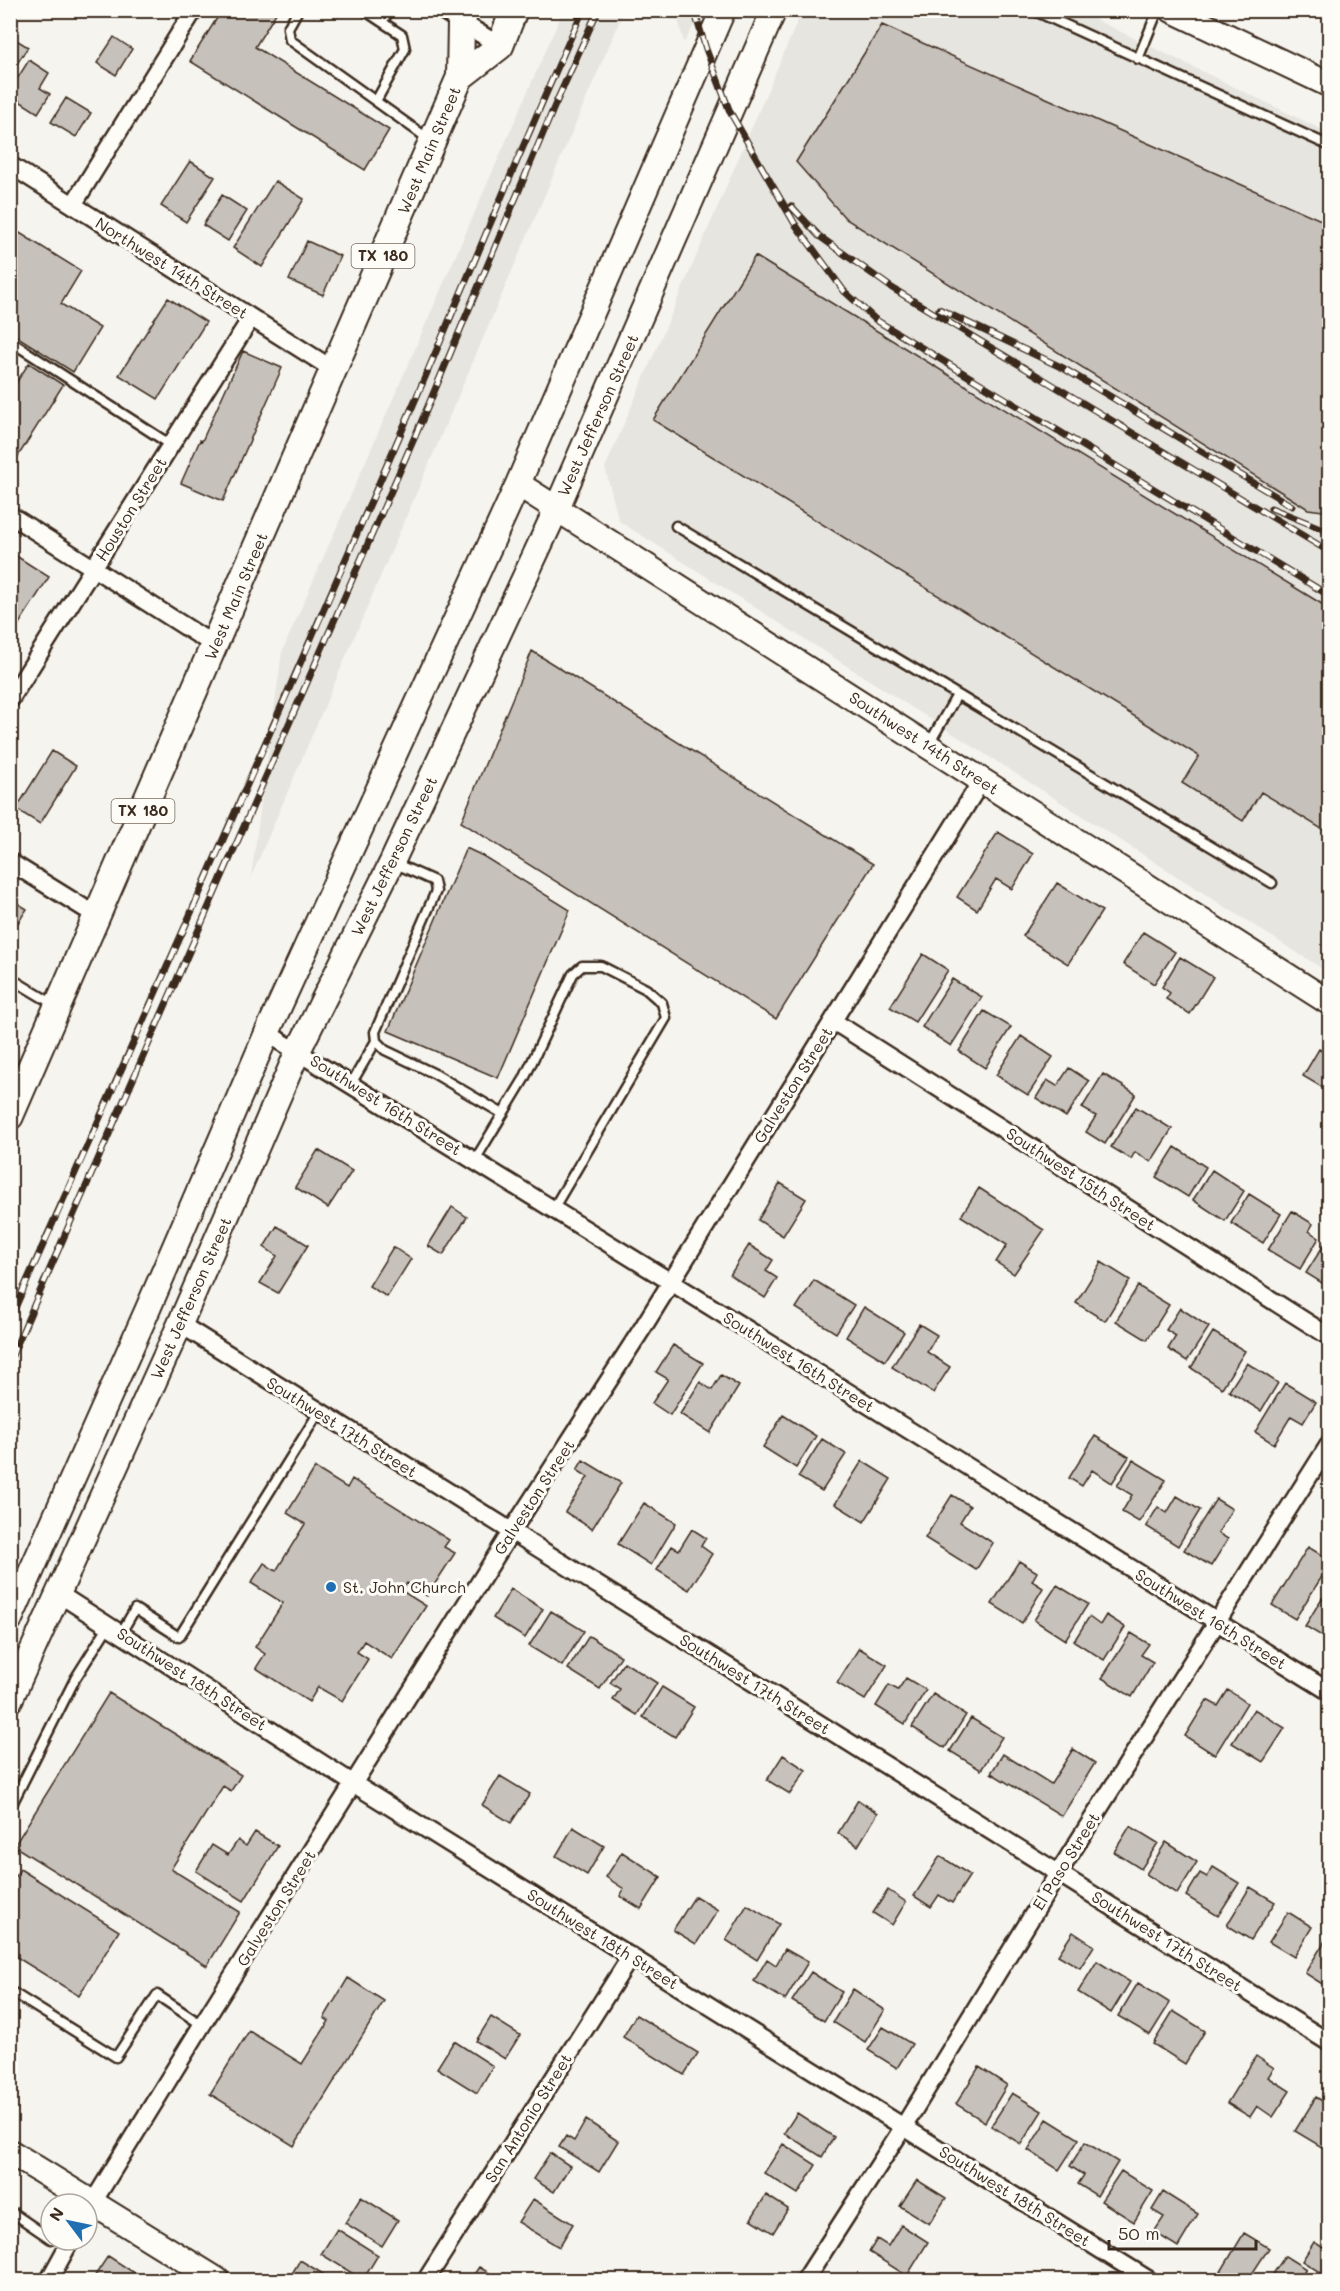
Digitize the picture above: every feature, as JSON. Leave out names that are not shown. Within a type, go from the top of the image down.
[{"type":"main road","points":[[500,46],[514,10]]},
{"type":"main road","name":"West Jefferson Street","points":[[10,1619],[143,1322],[267,1033],[518,484],[723,10]]},
{"type":"main road","name":"West Jefferson Street","points":[[10,1700],[180,1324],[298,1051],[392,862],[557,508],[774,10]]},
{"type":"main road","points":[[1172,10],[1329,85]]},
{"type":"main road","name":"West Main Street","points":[[11,1114],[460,77],[456,14]]},
{"type":"main road","name":"West Main Street","points":[[460,77],[500,46]]},
{"type":"main road","name":"Southwest 14th Street","points":[[518,484],[1329,1003]]},
{"type":"main road","points":[[10,2152],[67,2192]]},
{"type":"main road","points":[[99,2213],[217,2280]]},
{"type":"street","points":[[73,205],[194,10]]},
{"type":"street","points":[[456,14],[500,46]]},
{"type":"street","name":"Northwest 14th Street","points":[[10,165],[333,370]]},
{"type":"street","name":"Houston Street","points":[[12,695],[251,318]]},
{"type":"street","points":[[10,515],[214,645]]},
{"type":"street","name":"Galveston Street","points":[[99,2193],[202,2025],[671,1282],[982,780]]},
{"type":"street","points":[[10,862],[97,916]]},
{"type":"street","name":"Southwest 15th Street","points":[[833,1021],[1329,1337]]},
{"type":"street","name":"Southwest 16th Street","points":[[267,1033],[1329,1692]]},
{"type":"street","name":"Southwest 17th Street","points":[[180,1324],[1329,2043]]},
{"type":"street","name":"El Paso Street","points":[[805,2280],[904,2126],[1059,1872],[1329,1443]]},
{"type":"street","name":"Southwest 18th Street","points":[[59,1594],[354,1784],[1149,2280]]},
{"type":"street","name":"San Antonio Street","points":[[426,2280],[631,1956]]},
{"type":"street","points":[[49,2280],[57,2252]]},
{"type":"lane","points":[[298,10],[288,28],[290,40],[432,142]]},
{"type":"lane","points":[[364,10],[402,35],[405,49],[376,101]]},
{"type":"lane","points":[[382,22],[390,10]]},
{"type":"lane","points":[[1033,10],[1329,146]]},
{"type":"lane","points":[[1138,59],[1158,10]]},
{"type":"lane","points":[[10,341],[171,445]]},
{"type":"lane","points":[[676,526],[1272,883]]},
{"type":"lane","points":[[928,746],[957,695]]},
{"type":"lane","points":[[351,1084],[376,1041],[375,1032],[436,891],[434,880],[392,862]]},
{"type":"lane","points":[[475,1160],[524,1079],[573,974],[582,966],[601,966],[646,989],[662,1003],[666,1018],[553,1209]]},
{"type":"lane","points":[[10,978],[58,1007]]},
{"type":"lane","points":[[376,1041],[385,1050],[435,1074],[503,1114]]},
{"type":"lane","points":[[10,1808],[75,1679],[115,1629],[135,1610],[179,1636],[319,1412]]},
{"type":"lane","points":[[10,1991],[116,2057],[157,1995],[202,2025]]},
{"type":"lane","points":[[10,2211],[39,2229]]},
{"type":"shaded area","points":[[563,11],[624,11],[251,877],[282,652]]},
{"type":"shaded area","points":[[676,11],[702,11],[684,43]]},
{"type":"shaded area","points":[[802,11],[1078,11],[1329,133],[1329,973],[619,521],[605,468]]},
{"type":"building","points":[[222,10],[278,10],[255,47],[389,130],[365,170],[190,61]]},
{"type":"building","points":[[882,25],[1330,224],[1330,512],[1308,509],[846,219],[796,162]]},
{"type":"building","points":[[10,36],[28,47],[10,74]]},
{"type":"building","points":[[114,37],[132,49],[116,75],[97,63]]},
{"type":"building","points":[[29,60],[49,73],[40,88],[50,94],[38,113],[10,95],[10,90]]},
{"type":"building","points":[[66,98],[91,113],[76,137],[51,122]]},
{"type":"building","points":[[190,161],[215,177],[186,222],[161,206]]},
{"type":"building","points":[[275,181],[304,199],[262,267],[233,248]]},
{"type":"building","points":[[222,195],[247,211],[228,241],[203,225]]},
{"type":"building","points":[[10,227],[81,271],[61,304],[100,328],[73,372],[10,332]]},
{"type":"building","points":[[307,241],[340,256],[323,295],[289,280]]},
{"type":"building","points":[[755,256],[1330,609],[1330,834],[1261,792],[1243,821],[1182,783],[1199,756],[653,420]]},
{"type":"building","points":[[168,298],[206,322],[158,399],[119,375]]},
{"type":"building","points":[[243,351],[282,368],[223,501],[181,483]]},
{"type":"building","points":[[29,363],[63,385],[10,469],[10,392]]},
{"type":"building","points":[[10,552],[49,577],[10,638]]},
{"type":"building","points":[[532,651],[873,864],[776,1019],[461,822]]},
{"type":"building","points":[[52,751],[76,766],[40,824],[16,809]]},
{"type":"building","points":[[998,832],[1033,854],[1012,889],[996,879],[977,910],[957,897]]},
{"type":"building","points":[[466,848],[483,856],[570,910],[498,1078],[388,1031]]},
{"type":"building","points":[[1057,883],[1102,911],[1068,964],[1023,936]]},
{"type":"building","points":[[12,900],[27,909],[10,935],[10,902]]},
{"type":"building","points":[[1143,932],[1175,952],[1154,984],[1123,964]]},
{"type":"building","points":[[923,954],[948,970],[915,1022],[890,1007]]},
{"type":"building","points":[[1180,957],[1213,977],[1190,1014],[1166,999],[1170,993],[1162,987]]},
{"type":"building","points":[[952,979],[982,997],[951,1046],[922,1027]]},
{"type":"building","points":[[984,1011],[1011,1027],[985,1068],[959,1051]]},
{"type":"building","points":[[1021,1036],[1053,1057],[1028,1095],[996,1075]]},
{"type":"building","points":[[1319,1049],[1330,1056],[1330,1092],[1303,1076]]},
{"type":"building","points":[[1069,1068],[1089,1081],[1066,1117],[1036,1098],[1047,1080],[1057,1086]]},
{"type":"building","points":[[1103,1074],[1136,1094],[1105,1144],[1086,1132],[1096,1116],[1082,1108]]},
{"type":"building","points":[[1136,1107],[1172,1129],[1151,1162],[1135,1152],[1131,1159],[1111,1147]]},
{"type":"building","points":[[1175,1147],[1206,1167],[1188,1197],[1156,1177]]},
{"type":"building","points":[[318,1150],[352,1171],[328,1208],[295,1187]]},
{"type":"building","points":[[1212,1170],[1244,1191],[1225,1221],[1193,1200]]},
{"type":"building","points":[[780,1183],[806,1199],[783,1236],[758,1220]]},
{"type":"building","points":[[979,1188],[1044,1230],[1014,1274],[996,1262],[1007,1245],[961,1216]]},
{"type":"building","points":[[1249,1194],[1281,1214],[1263,1243],[1231,1223]]},
{"type":"building","points":[[452,1207],[467,1217],[443,1255],[428,1246]]},
{"type":"building","points":[[1292,1211],[1313,1224],[1309,1231],[1319,1238],[1300,1269],[1268,1250]]},
{"type":"building","points":[[277,1226],[308,1245],[278,1293],[260,1283],[277,1256],[264,1247]]},
{"type":"building","points":[[1325,1243],[1330,1246],[1330,1288],[1306,1273]]},
{"type":"building","points":[[749,1245],[773,1260],[766,1271],[777,1278],[765,1298],[730,1275]]},
{"type":"building","points":[[393,1247],[411,1259],[387,1297],[369,1286]]},
{"type":"building","points":[[1101,1262],[1130,1280],[1105,1321],[1076,1303]]},
{"type":"building","points":[[814,1280],[854,1305],[836,1333],[796,1308]]},
{"type":"building","points":[[1138,1286],[1169,1305],[1147,1340],[1116,1321]]},
{"type":"building","points":[[864,1307],[904,1332],[885,1361],[846,1337]]},
{"type":"building","points":[[1180,1308],[1209,1327],[1187,1361],[1168,1349],[1176,1336],[1166,1330]]},
{"type":"building","points":[[919,1324],[937,1335],[927,1352],[950,1367],[933,1393],[892,1367]]},
{"type":"building","points":[[1213,1332],[1245,1351],[1222,1388],[1191,1368]]},
{"type":"building","points":[[673,1345],[703,1363],[670,1415],[652,1403],[668,1379],[656,1372]]},
{"type":"building","points":[[1247,1363],[1278,1383],[1261,1411],[1229,1391]]},
{"type":"building","points":[[721,1375],[739,1386],[710,1433],[680,1414],[700,1382],[712,1390]]},
{"type":"building","points":[[1285,1383],[1316,1402],[1303,1423],[1291,1416],[1274,1444],[1255,1432]]},
{"type":"building","points":[[783,1415],[816,1436],[796,1468],[763,1447]]},
{"type":"building","points":[[1095,1436],[1129,1457],[1112,1483],[1092,1470],[1082,1486],[1069,1478]]},
{"type":"building","points":[[822,1439],[846,1454],[822,1491],[798,1477]]},
{"type":"building","points":[[583,1460],[621,1483],[592,1529],[565,1512],[588,1477],[577,1470]]},
{"type":"building","points":[[1133,1460],[1166,1480],[1139,1522],[1122,1512],[1132,1495],[1117,1486]]},
{"type":"building","points":[[862,1461],[891,1479],[864,1522],[835,1504]]},
{"type":"building","name":"St. John Church","points":[[315,1468],[347,1488],[352,1479],[449,1540],[444,1547],[455,1553],[427,1596],[407,1583],[402,1591],[426,1606],[392,1659],[364,1641],[357,1652],[368,1659],[342,1701],[318,1687],[309,1702],[256,1668],[265,1654],[255,1647],[283,1603],[251,1583],[264,1563],[276,1571],[305,1524],[287,1513]]},
{"type":"building","points":[[952,1495],[970,1506],[960,1522],[993,1543],[976,1570],[925,1538]]},
{"type":"building","points":[[1177,1496],[1200,1510],[1178,1546],[1146,1526],[1158,1507],[1167,1513]]},
{"type":"building","points":[[1216,1499],[1232,1509],[1218,1533],[1228,1539],[1211,1566],[1184,1550]]},
{"type":"building","points":[[644,1503],[676,1523],[651,1565],[618,1544]]},
{"type":"building","points":[[692,1529],[706,1538],[701,1546],[712,1554],[689,1590],[657,1570],[672,1546],[679,1550]]},
{"type":"building","points":[[1308,1547],[1330,1560],[1330,1564],[1295,1619],[1272,1605]]},
{"type":"building","points":[[1019,1561],[1037,1572],[1032,1581],[1043,1588],[1022,1623],[992,1604]]},
{"type":"building","points":[[1057,1585],[1088,1604],[1065,1640],[1034,1620]]},
{"type":"building","points":[[511,1589],[543,1609],[525,1638],[493,1618]]},
{"type":"building","points":[[1322,1598],[1330,1602],[1330,1641],[1305,1626]]},
{"type":"building","points":[[551,1611],[584,1631],[562,1666],[529,1646]]},
{"type":"building","points":[[1106,1615],[1125,1627],[1104,1660],[1074,1641],[1089,1617],[1100,1625]]},
{"type":"building","points":[[1131,1633],[1149,1644],[1141,1655],[1153,1662],[1132,1697],[1102,1678]]},
{"type":"building","points":[[589,1636],[621,1656],[600,1689],[568,1669]]},
{"type":"building","points":[[859,1648],[887,1665],[865,1700],[837,1683]]},
{"type":"building","points":[[624,1662],[657,1683],[637,1715],[613,1700],[620,1689],[610,1683]]},
{"type":"building","points":[[906,1678],[926,1690],[905,1724],[876,1706],[889,1685],[898,1690]]},
{"type":"building","points":[[662,1687],[694,1707],[675,1737],[643,1717]]},
{"type":"building","points":[[1228,1690],[1247,1703],[1215,1755],[1185,1736],[1207,1700],[1218,1706]]},
{"type":"building","points":[[109,1693],[241,1775],[231,1791],[223,1786],[171,1869],[240,1912],[207,1966],[14,1846]]},
{"type":"building","points":[[933,1694],[966,1715],[945,1748],[912,1727]]},
{"type":"building","points":[[1254,1709],[1285,1728],[1263,1762],[1232,1743]]},
{"type":"building","points":[[971,1718],[1002,1737],[981,1770],[950,1751]]},
{"type":"building","points":[[1073,1749],[1095,1763],[1062,1816],[991,1773],[1003,1754],[1051,1784]]},
{"type":"building","points":[[783,1755],[806,1770],[790,1794],[767,1780]]},
{"type":"building","points":[[500,1776],[530,1794],[511,1823],[482,1805]]},
{"type":"building","points":[[858,1800],[878,1813],[858,1846],[838,1833]]},
{"type":"building","points":[[1130,1826],[1158,1843],[1141,1869],[1114,1852]]},
{"type":"building","points":[[573,1827],[604,1846],[587,1875],[556,1856]]},
{"type":"building","points":[[255,1832],[278,1846],[244,1901],[196,1871],[212,1845],[228,1855],[238,1840],[246,1846]]},
{"type":"building","points":[[1166,1842],[1197,1862],[1177,1894],[1146,1874]]},
{"type":"building","points":[[622,1852],[661,1877],[641,1909],[620,1896],[624,1889],[606,1877]]},
{"type":"building","points":[[940,1856],[970,1875],[952,1903],[939,1895],[931,1907],[914,1896]]},
{"type":"building","points":[[1213,1867],[1239,1883],[1218,1916],[1186,1896],[1200,1873],[1207,1877]]},
{"type":"building","points":[[20,1869],[119,1931],[79,1996],[10,1953],[10,1884]]},
{"type":"building","points":[[1250,1887],[1275,1902],[1251,1940],[1227,1925]]},
{"type":"building","points":[[888,1890],[906,1902],[892,1925],[873,1913]]},
{"type":"building","points":[[695,1896],[718,1910],[696,1944],[673,1930]]},
{"type":"building","points":[[747,1905],[779,1924],[757,1960],[726,1940]]},
{"type":"building","points":[[1288,1912],[1312,1927],[1294,1957],[1269,1942]]},
{"type":"building","points":[[1073,1932],[1094,1946],[1080,1968],[1058,1955]]},
{"type":"building","points":[[1328,1936],[1330,1938],[1330,1984],[1327,1987],[1305,1973]]},
{"type":"building","points":[[785,1949],[808,1962],[785,2000],[754,1981],[767,1959],[776,1965]]},
{"type":"building","points":[[1097,1961],[1130,1982],[1111,2013],[1078,1992]]},
{"type":"building","points":[[811,1972],[842,1992],[824,2021],[792,2001]]},
{"type":"building","points":[[348,1978],[384,2001],[294,2146],[210,2094],[249,2031],[302,2064],[329,2021],[324,2018]]},
{"type":"building","points":[[1138,1983],[1170,2003],[1150,2035],[1118,2016]]},
{"type":"building","points":[[853,1989],[885,2010],[865,2042],[833,2022]]},
{"type":"building","points":[[1173,2011],[1205,2031],[1185,2064],[1153,2044]]},
{"type":"building","points":[[636,2015],[698,2053],[684,2075],[623,2037]]},
{"type":"building","points":[[491,2017],[520,2035],[505,2059],[476,2041]]},
{"type":"building","points":[[883,2027],[912,2044],[897,2068],[868,2050]]},
{"type":"building","points":[[454,2041],[493,2066],[477,2093],[437,2068]]},
{"type":"building","points":[[1256,2056],[1274,2068],[1268,2077],[1290,2091],[1273,2117],[1257,2106],[1250,2117],[1227,2103]]},
{"type":"building","points":[[979,2067],[1007,2085],[985,2122],[956,2104]]},
{"type":"building","points":[[1012,2093],[1042,2111],[1021,2144],[991,2126]]},
{"type":"building","points":[[1316,2097],[1330,2106],[1330,2152],[1295,2131]]},
{"type":"building","points":[[797,2113],[834,2137],[822,2157],[784,2133]]},
{"type":"building","points":[[1047,2119],[1079,2139],[1059,2170],[1028,2150]]},
{"type":"building","points":[[586,2120],[618,2141],[599,2172],[559,2147],[566,2136],[574,2141]]},
{"type":"building","points":[[1085,2142],[1118,2162],[1097,2196],[1078,2184],[1084,2175],[1070,2166]]},
{"type":"building","points":[[783,2144],[816,2165],[798,2194],[764,2173]]},
{"type":"building","points":[[550,2153],[570,2166],[554,2192],[533,2179]]},
{"type":"building","points":[[1121,2171],[1153,2191],[1134,2222],[1101,2201]]},
{"type":"building","points":[[917,2180],[946,2198],[929,2224],[900,2206]]},
{"type":"building","points":[[1163,2192],[1198,2214],[1178,2247],[1154,2232],[1164,2217],[1152,2210]]},
{"type":"building","points":[[766,2195],[788,2209],[773,2233],[751,2219]]},
{"type":"building","points":[[361,2197],[398,2220],[382,2246],[345,2223]]},
{"type":"building","points":[[533,2199],[573,2224],[559,2247],[518,2222]]},
{"type":"building","points":[[901,2225],[928,2242],[907,2276],[869,2252],[877,2239],[888,2246]]},
{"type":"building","points":[[337,2229],[378,2255],[363,2280],[321,2254]]},
{"type":"building","points":[[1244,2233],[1269,2248],[1248,2280],[1216,2280]]},
{"type":"building","points":[[1314,2242],[1330,2252],[1330,2266],[1324,2275],[1302,2261]]},
{"type":"building","points":[[108,2256],[144,2279],[144,2280],[92,2280]]},
{"type":"building","points":[[1285,2256],[1306,2269],[1299,2280],[1269,2280]]},
{"type":"building","points":[[300,2260],[333,2280],[296,2280],[290,2277]]},
{"type":"building","points":[[479,2267],[501,2280],[470,2280]]},
{"type":"railway","points":[[10,1319],[111,1095],[407,419],[583,10]]},
{"type":"railway","points":[[10,1360],[423,418],[555,105],[598,10]]},
{"type":"railway","points":[[694,10],[730,112],[795,224],[844,291],[876,320],[1330,596]]},
{"type":"railway","points":[[791,206],[819,236],[892,288],[1330,552]]},
{"type":"railway","points":[[939,309],[1063,368],[1292,506]]},
{"type":"railway","points":[[1271,508],[1330,532]]},
{"type":"place","name":"St. John Church","points":[[331,1587]]}]
